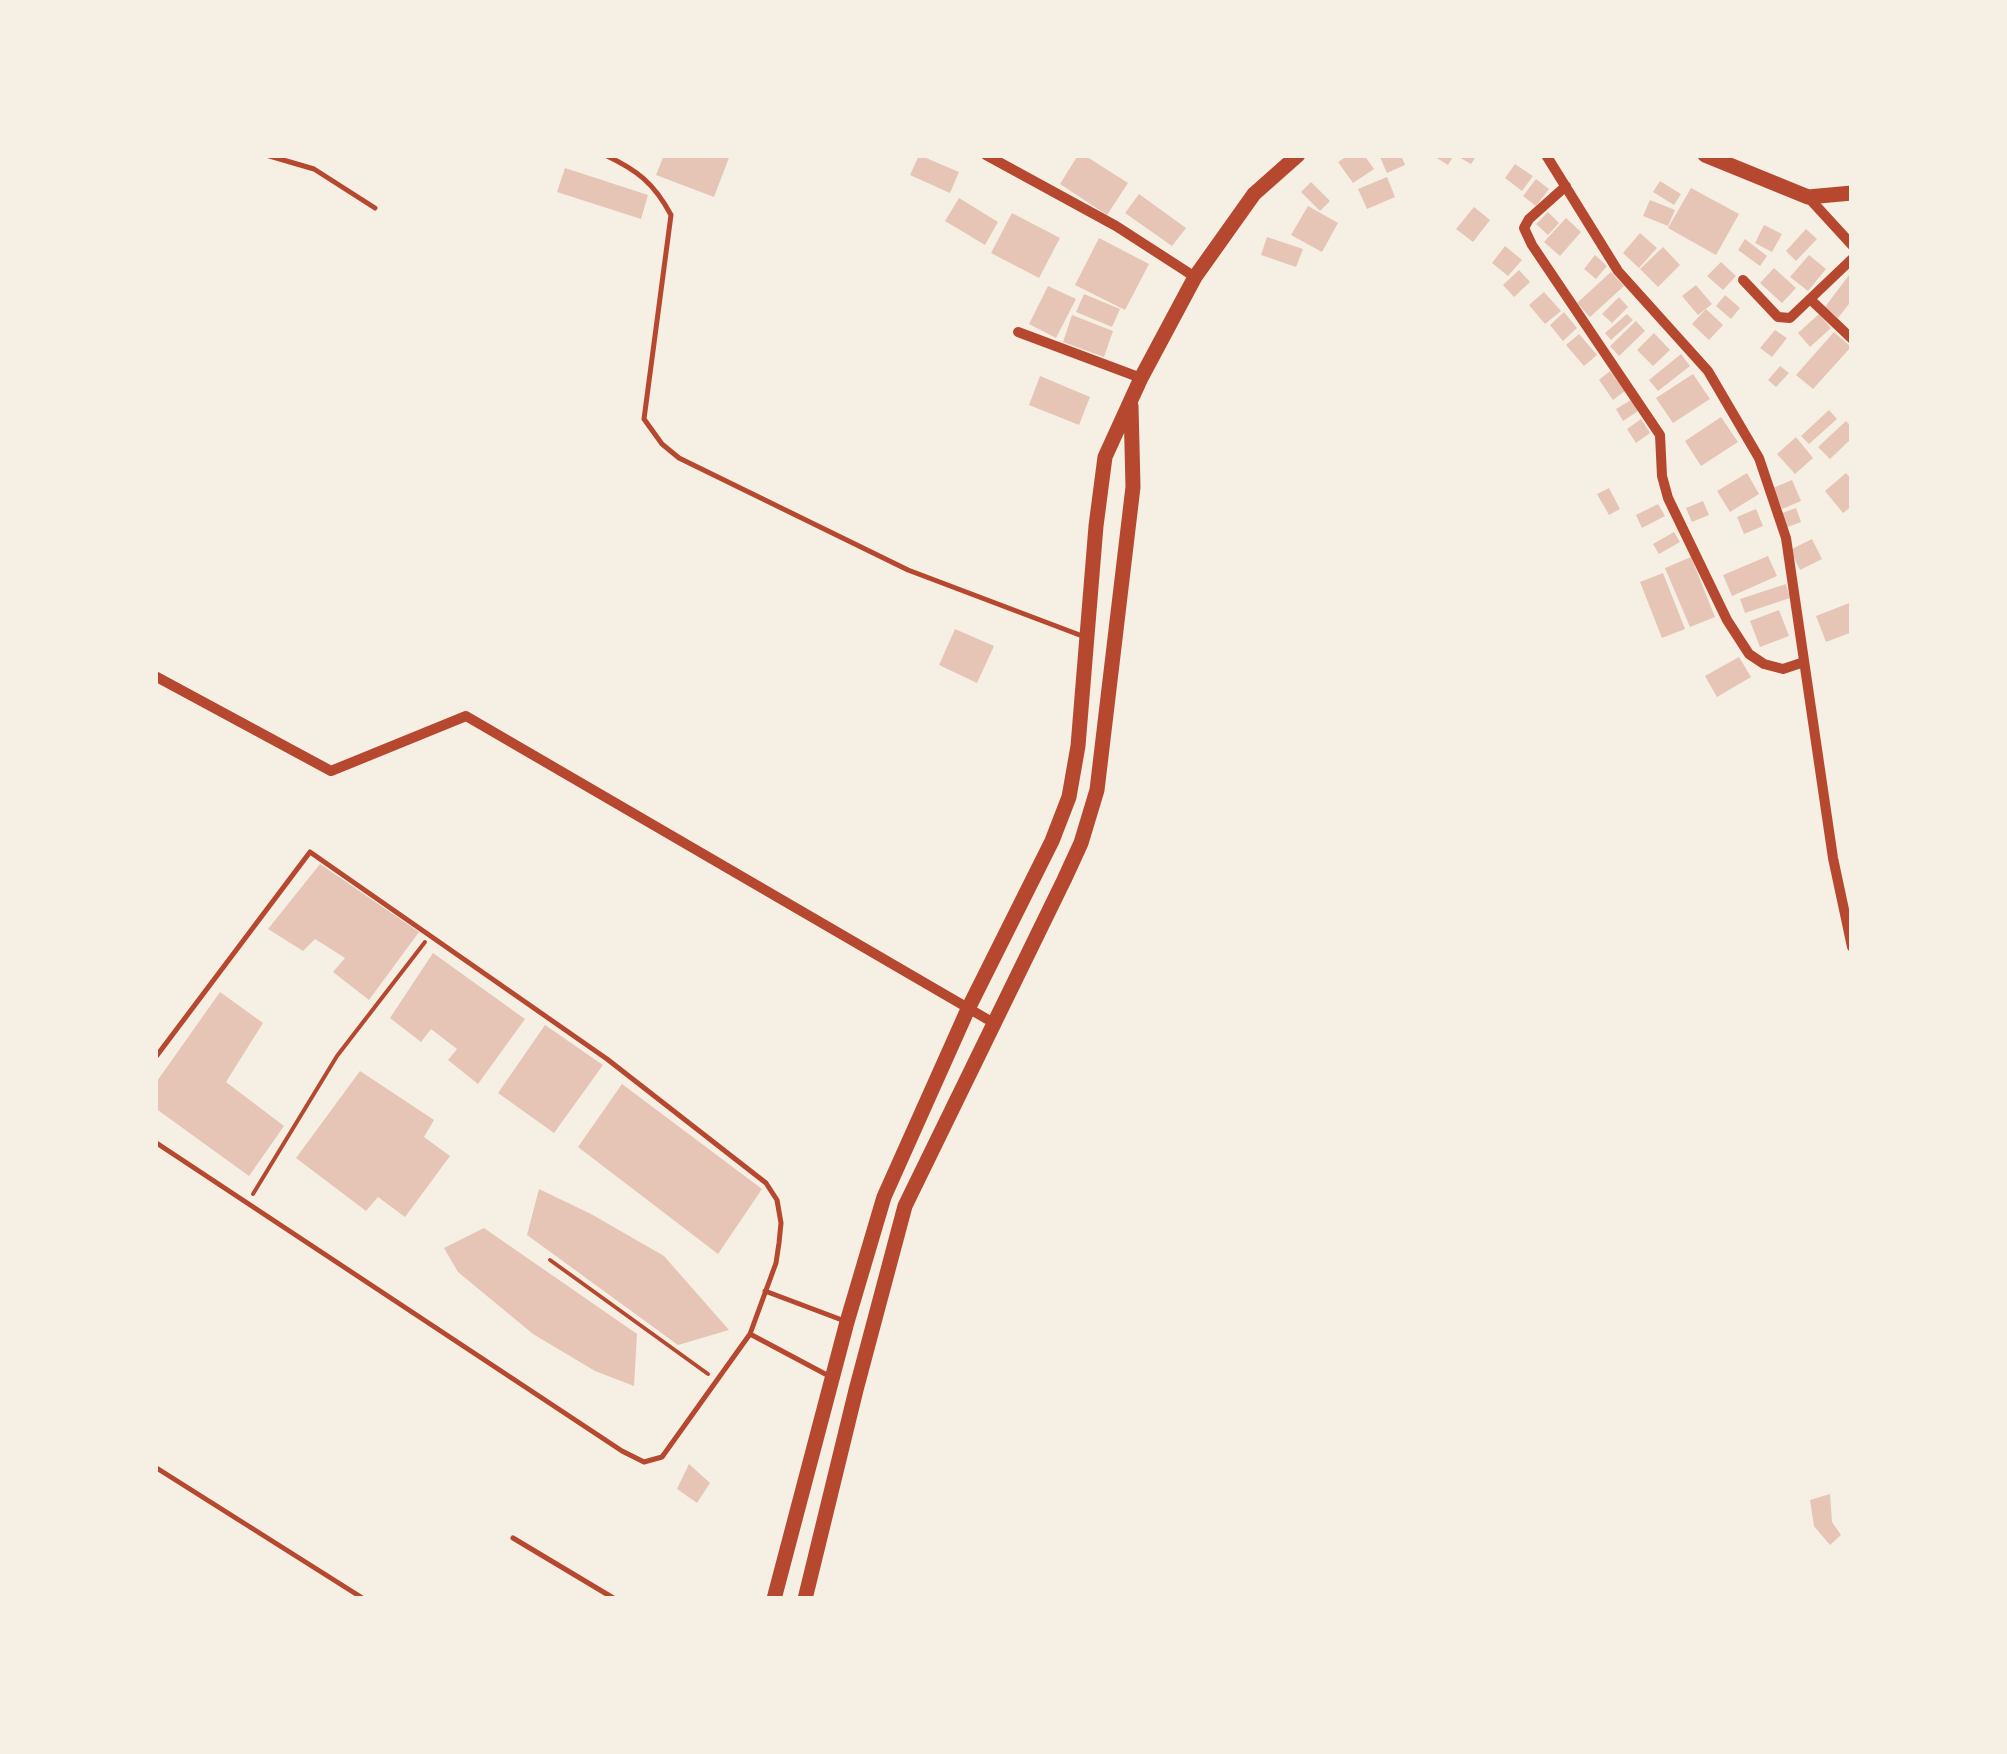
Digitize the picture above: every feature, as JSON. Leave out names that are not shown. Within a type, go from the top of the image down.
[{"type":"highway","points":[[774,1599],[884,1198],[1069,797],[1078,746],[1106,458],[1195,277],[1254,194],[1298,155]]},
{"type":"highway","points":[[1705,155],[1808,197],[1852,193]]},
{"type":"highway","points":[[804,1599],[905,1206],[1080,843],[1097,790],[1135,464],[1131,402]]},
{"type":"highway","points":[[1078,746],[1103,747]]},
{"type":"street","points":[[986,155],[1116,226],[1195,277]]},
{"type":"street","points":[[1546,155],[1618,270],[1708,372],[1758,458],[1786,538],[1833,858],[1852,948]]},
{"type":"street","points":[[1566,186],[1529,219],[1524,228],[1532,245],[1660,435],[1662,476],[1668,498],[1734,631],[1750,654],[1764,664],[1783,668],[1804,662]]},
{"type":"street","points":[[1808,197],[1852,245]]},
{"type":"street","points":[[1743,280],[1778,317],[1790,318],[1852,259]]},
{"type":"street","points":[[1810,300],[1852,340]]},
{"type":"street","points":[[1018,332],[1142,378]]},
{"type":"street","points":[[155,676],[331,771],[466,716],[992,1022]]},
{"type":"lane","points":[[266,155],[314,169],[375,208]]},
{"type":"lane","points":[[604,155],[634,168],[661,196],[671,216],[644,420],[662,444],[679,458],[908,570],[1087,638]]},
{"type":"lane","points":[[155,1058],[310,852],[607,1059],[766,1183],[777,1200],[782,1224],[776,1263],[750,1334],[662,1457],[644,1462],[155,1142]]},
{"type":"lane","points":[[765,1291],[847,1322]]},
{"type":"lane","points":[[750,1334],[832,1378]]},
{"type":"lane","points":[[155,1467],[364,1599]]},
{"type":"lane","points":[[513,1538],[616,1599]]},
{"type":"path","points":[[248,1203],[337,1056],[430,936]]},
{"type":"path","points":[[550,1260],[717,1381]]},
{"type":"building","points":[[664,155],[730,155],[714,197],[656,175]]},
{"type":"building","points":[[919,155],[959,172],[950,193],[910,175]]},
{"type":"building","points":[[1078,155],[1128,183],[1107,215],[1060,184]]},
{"type":"building","points":[[1349,155],[1364,155],[1374,169],[1353,183],[1338,162]]},
{"type":"building","points":[[1379,155],[1401,155],[1405,165],[1387,173]]},
{"type":"building","points":[[1432,155],[1454,155],[1448,165]]},
{"type":"building","points":[[1455,155],[1477,155],[1471,164]]},
{"type":"building","points":[[1515,164],[1533,176],[1522,191],[1505,178]]},
{"type":"building","points":[[565,168],[648,195],[641,219],[557,192]]},
{"type":"building","points":[[1387,177],[1395,197],[1367,209],[1358,189]]},
{"type":"building","points":[[1536,179],[1549,189],[1536,206],[1523,196]]},
{"type":"building","points":[[1660,181],[1681,194],[1674,205],[1653,192]]},
{"type":"building","points":[[1311,182],[1330,201],[1320,211],[1301,192]]},
{"type":"building","points":[[1691,188],[1739,214],[1716,255],[1668,228]]},
{"type":"building","points":[[1139,194],[1186,228],[1172,246],[1125,213]]},
{"type":"building","points":[[959,198],[998,222],[985,245],[945,221]]},
{"type":"building","points":[[1650,200],[1675,210],[1668,226],[1643,216]]},
{"type":"building","points":[[1308,206],[1338,223],[1322,252],[1291,235]]},
{"type":"building","points":[[1474,207],[1490,220],[1473,242],[1456,229]]},
{"type":"building","points":[[1548,212],[1559,223],[1548,235],[1536,224]]},
{"type":"building","points":[[1012,213],[1060,238],[1039,278],[991,253]]},
{"type":"building","points":[[1566,218],[1581,232],[1560,256],[1544,242]]},
{"type":"building","points":[[1764,225],[1782,234],[1772,252],[1755,243]]},
{"type":"building","points":[[1806,229],[1817,239],[1796,261],[1786,251]]},
{"type":"building","points":[[1640,233],[1657,248],[1639,268],[1623,253]]},
{"type":"building","points":[[1267,237],[1303,249],[1296,267],[1261,255]]},
{"type":"building","points":[[1099,238],[1149,264],[1125,310],[1075,285]]},
{"type":"building","points":[[1745,239],[1767,256],[1760,266],[1738,250]]},
{"type":"building","points":[[1505,246],[1522,260],[1508,276],[1492,263]]},
{"type":"building","points":[[1663,247],[1680,265],[1658,287],[1640,269]]},
{"type":"building","points":[[1595,255],[1607,266],[1596,279],[1584,269]]},
{"type":"building","points":[[1809,255],[1826,269],[1808,291],[1790,277]]},
{"type":"building","points":[[1721,262],[1736,276],[1723,290],[1707,276]]},
{"type":"building","points":[[1774,268],[1796,288],[1782,303],[1760,283]]},
{"type":"building","points":[[1519,270],[1530,282],[1514,297],[1503,285]]},
{"type":"building","points":[[1852,271],[1852,300],[1838,318],[1825,307]]},
{"type":"building","points":[[1611,272],[1624,286],[1590,317],[1577,303]]},
{"type":"building","points":[[1696,285],[1712,304],[1698,315],[1682,296]]},
{"type":"building","points":[[1048,286],[1076,299],[1056,338],[1029,324]]},
{"type":"building","points":[[1544,292],[1561,311],[1545,324],[1529,305]]},
{"type":"building","points":[[1084,294],[1120,309],[1112,327],[1076,312]]},
{"type":"building","points":[[1725,295],[1740,308],[1731,319],[1716,306]]},
{"type":"building","points":[[1619,297],[1628,307],[1612,323],[1602,314]]},
{"type":"building","points":[[1706,309],[1723,325],[1709,340],[1692,324]]},
{"type":"building","points":[[1564,312],[1577,328],[1563,341],[1550,325]]},
{"type":"building","points":[[1627,314],[1633,320],[1611,340],[1605,333]]},
{"type":"building","points":[[1819,314],[1831,328],[1810,347],[1798,333]]},
{"type":"building","points":[[1072,315],[1113,331],[1104,357],[1063,342]]},
{"type":"building","points":[[1636,321],[1645,331],[1619,356],[1610,346]]},
{"type":"building","points":[[1775,330],[1787,338],[1772,357],[1760,348]]},
{"type":"building","points":[[1834,332],[1851,347],[1813,389],[1796,375]]},
{"type":"building","points":[[1654,333],[1670,350],[1653,366],[1637,350]]},
{"type":"building","points":[[1579,334],[1597,355],[1584,366],[1566,345]]},
{"type":"building","points":[[1681,354],[1690,366],[1658,391],[1649,380]]},
{"type":"building","points":[[1780,366],[1789,373],[1776,387],[1768,380]]},
{"type":"building","points":[[1610,371],[1625,391],[1613,400],[1599,380]]},
{"type":"building","points":[[1693,374],[1710,399],[1673,423],[1656,398]]},
{"type":"building","points":[[1040,376],[1090,397],[1079,425],[1029,405]]},
{"type":"building","points":[[1631,400],[1638,411],[1623,421],[1616,409]]},
{"type":"building","points":[[1829,410],[1837,419],[1809,444],[1801,436]]},
{"type":"building","points":[[1721,417],[1738,442],[1701,466],[1685,441]]},
{"type":"building","points":[[1641,419],[1650,433],[1636,443],[1627,429]]},
{"type":"building","points":[[1846,421],[1852,427],[1852,438],[1830,459],[1818,447]]},
{"type":"building","points":[[1796,437],[1813,458],[1795,474],[1777,454]]},
{"type":"building","points":[[1747,473],[1759,494],[1730,512],[1717,491]]},
{"type":"building","points":[[1846,473],[1852,480],[1852,506],[1843,513],[1825,491]]},
{"type":"building","points":[[1792,480],[1801,501],[1782,509],[1773,488]]},
{"type":"building","points":[[1609,488],[1620,509],[1609,515],[1597,494]]},
{"type":"building","points":[[1703,501],[1709,515],[1692,522],[1686,508]]},
{"type":"building","points":[[1658,504],[1665,516],[1642,528],[1636,515]]},
{"type":"building","points":[[1796,508],[1801,522],[1785,528],[1780,514]]},
{"type":"building","points":[[1756,509],[1763,526],[1744,534],[1737,517]]},
{"type":"building","points":[[1674,532],[1680,542],[1659,554],[1653,544]]},
{"type":"building","points":[[1812,539],[1822,559],[1800,570],[1790,550]]},
{"type":"building","points":[[1768,556],[1777,576],[1732,596],[1723,575]]},
{"type":"building","points":[[1691,557],[1715,617],[1690,627],[1665,568]]},
{"type":"building","points":[[1663,573],[1685,629],[1662,638],[1640,582]]},
{"type":"building","points":[[1786,584],[1790,598],[1745,613],[1740,599]]},
{"type":"building","points":[[1852,602],[1852,632],[1826,642],[1816,616]]},
{"type":"building","points":[[1779,610],[1789,636],[1760,647],[1750,621]]},
{"type":"building","points":[[955,629],[994,646],[977,683],[939,665]]},
{"type":"building","points":[[1739,657],[1751,677],[1717,697],[1705,676]]},
{"type":"building","points":[[320,864],[419,932],[369,1000],[333,972],[345,958],[315,939],[303,951],[268,929]]},
{"type":"building","points":[[433,953],[525,1019],[478,1084],[448,1060],[457,1049],[431,1029],[421,1042],[390,1018]]},
{"type":"building","points":[[220,992],[263,1023],[226,1082],[284,1126],[249,1176],[155,1108],[155,1084]]},
{"type":"building","points":[[545,1025],[603,1065],[554,1133],[498,1093]]},
{"type":"building","points":[[360,1071],[434,1120],[424,1137],[450,1156],[405,1217],[378,1197],[366,1211],[296,1158]]},
{"type":"building","points":[[622,1084],[762,1189],[718,1254],[578,1147]]},
{"type":"building","points":[[539,1189],[664,1256],[729,1330],[678,1345],[527,1235]]},
{"type":"building","points":[[484,1228],[637,1334],[634,1386],[595,1371],[533,1334],[458,1272],[444,1248]]},
{"type":"building","points":[[689,1464],[710,1483],[697,1503],[677,1489]]},
{"type":"building","points":[[1830,1494],[1832,1522],[1841,1535],[1830,1545],[1814,1526],[1810,1500]]}]
